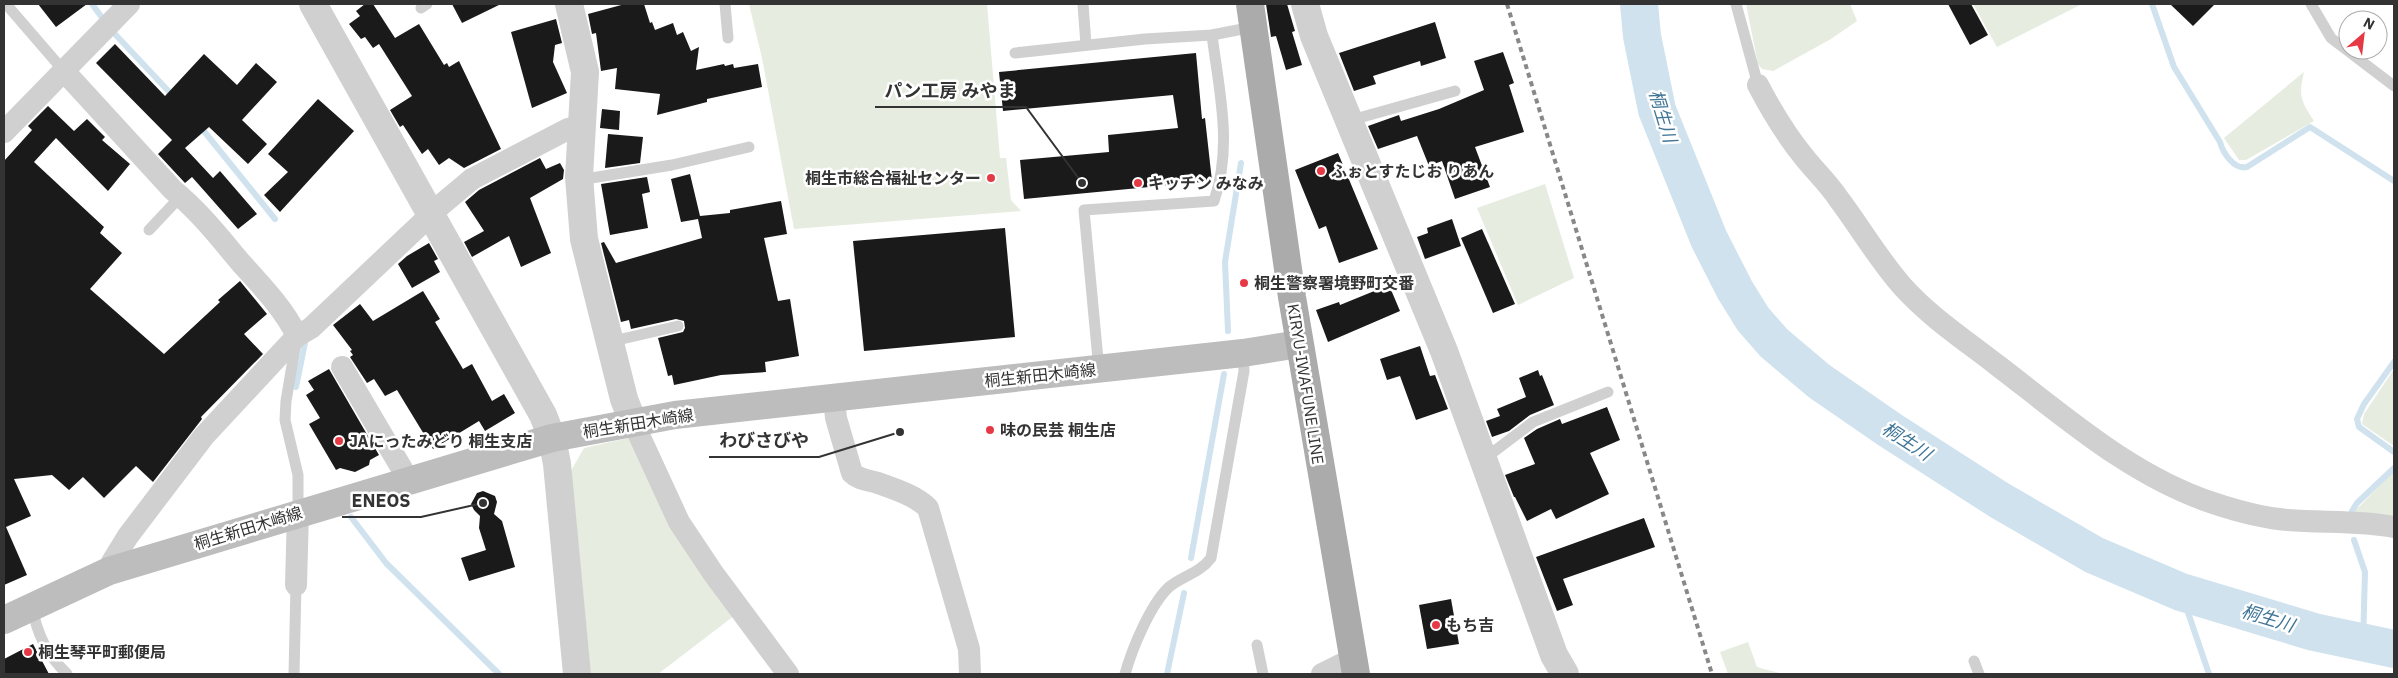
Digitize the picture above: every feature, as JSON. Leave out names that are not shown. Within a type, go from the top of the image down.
[{"type":"main road","name":"KIRYU-IWAFUNE LINE","points":[[1252,15],[1299,344],[1354,666]]},
{"type":"main road","name":"桐生新田木崎線","points":[[4,620],[109,571],[298,512],[552,438],[633,422],[834,398],[1243,354],[1299,344]]},
{"type":"street","points":[[4,132],[129,4]]},
{"type":"street","points":[[313,4],[538,404],[552,438],[560,487],[577,674]]},
{"type":"street","points":[[569,4],[585,72],[579,180],[584,239],[624,399],[679,522],[788,674]]},
{"type":"street","points":[[1305,4],[1314,36],[1348,121],[1444,351],[1554,655],[1565,674]]},
{"type":"street","points":[[63,70],[181,196],[190,203],[260,285],[292,326],[297,336]]},
{"type":"street","points":[[1758,85],[1780,124],[1802,156],[1836,194],[1879,258],[1903,287],[1932,315],[2096,441],[2133,465],[2211,503],[2247,513],[2287,520],[2357,522],[2394,527]]},
{"type":"street","points":[[109,571],[112,562],[128,536],[204,436],[297,336],[312,328],[432,214],[472,179],[562,132],[582,125]]},
{"type":"street","points":[[342,367],[408,479]]},
{"type":"street","points":[[834,398],[836,418],[852,473],[856,477],[878,483],[922,502],[928,508],[969,649],[970,674]]},
{"type":"street","points":[[296,585],[298,512]]},
{"type":"street","points":[[1322,674],[1354,666]]},
{"type":"lane","points":[[6,4],[63,70]]},
{"type":"lane","points":[[725,4],[728,38]]},
{"type":"lane","points":[[1083,4],[1086,45]]},
{"type":"lane","points":[[1736,4],[1758,85]]},
{"type":"lane","points":[[2311,4],[2331,38],[2394,86]]},
{"type":"lane","points":[[1015,53],[1086,45],[1212,35],[1252,15]]},
{"type":"lane","points":[[1099,370],[1084,210],[1214,201],[1221,179],[1225,135],[1212,35]]},
{"type":"lane","points":[[1348,121],[1455,91]]},
{"type":"lane","points":[[579,180],[672,165],[750,147]]},
{"type":"lane","points":[[149,230],[181,196]]},
{"type":"lane","points":[[609,342],[678,326]]},
{"type":"lane","points":[[297,336],[286,402],[285,420],[298,475],[298,512]]},
{"type":"lane","points":[[1125,674],[1130,653],[1144,624],[1164,594],[1170,586],[1205,566],[1211,558],[1244,371],[1243,354]]},
{"type":"lane","points":[[1484,459],[1533,422],[1608,392]]},
{"type":"lane","points":[[294,674],[296,585]]},
{"type":"lane","points":[[32,606],[39,636],[46,651],[66,674]]},
{"type":"lane","points":[[1257,645],[1263,674]]},
{"type":"lane","points":[[1974,661],[1979,674]]},
{"type":"shaded area","points":[[749,4],[987,4],[1000,158],[1006,158],[1011,200],[1021,211],[794,229],[762,58]]},
{"type":"shaded area","points":[[1746,4],[1850,4],[1857,21],[1831,39],[1773,71],[1762,69],[1758,64]]},
{"type":"shaded area","points":[[1973,4],[2082,4],[1997,47]]},
{"type":"shaded area","points":[[2304,72],[2301,87],[2302,98],[2314,121],[2246,160],[2239,160],[2224,138]]},
{"type":"shaded area","points":[[1545,184],[1574,278],[1518,305],[1477,208]]},
{"type":"shaded area","points":[[2394,369],[2394,446],[2362,424],[2364,414]]},
{"type":"shaded area","points":[[628,438],[635,443],[739,612],[658,674],[591,674],[571,471],[584,448]]},
{"type":"shaded area","points":[[2394,471],[2394,517],[2354,512]]},
{"type":"shaded area","points":[[1748,642],[1757,667],[1783,674],[1728,674],[1720,652]]},
{"type":"building","points":[[38,4],[87,4],[56,27]]},
{"type":"building","points":[[365,4],[373,4],[395,38],[419,24],[444,65],[447,63],[449,67],[459,61],[501,149],[464,168],[449,158],[439,165],[428,149],[422,154],[403,125],[400,127],[390,110],[412,96],[379,44],[373,48],[365,37],[361,39],[349,24],[360,16],[356,11]]},
{"type":"building","points":[[452,4],[501,4],[462,23]]},
{"type":"building","points":[[625,4],[644,4],[650,23],[652,22],[655,30],[673,23],[677,35],[683,32],[691,51],[699,47],[696,70],[724,64],[725,66],[733,64],[734,68],[758,64],[762,87],[707,99],[707,102],[657,115],[660,94],[615,89],[617,68],[601,71],[596,33],[592,34],[588,14]]},
{"type":"building","points":[[1266,4],[1287,4],[1295,31],[1292,32],[1302,65],[1286,70],[1276,36],[1271,37]]},
{"type":"building","points":[[1948,4],[1971,4],[1988,35],[1970,45]]},
{"type":"building","points":[[2170,4],[2215,4],[2193,26]]},
{"type":"building","points":[[556,19],[562,43],[555,45],[553,62],[567,93],[532,108],[511,32]]},
{"type":"building","points":[[1435,22],[1446,58],[1421,66],[1420,61],[1373,76],[1376,84],[1354,91],[1339,53]]},
{"type":"building","points":[[115,44],[165,96],[204,54],[237,85],[256,63],[277,82],[242,120],[267,144],[248,164],[209,127],[185,148],[213,178],[220,171],[257,214],[238,229],[192,177],[185,183],[158,154],[172,140],[96,63]]},
{"type":"building","points":[[1503,52],[1514,83],[1509,85],[1524,132],[1475,147],[1490,187],[1455,199],[1442,161],[1429,166],[1417,136],[1378,149],[1368,126],[1399,115],[1401,121],[1439,109],[1484,90],[1474,61]]},
{"type":"building","points":[[1196,53],[1202,119],[1205,118],[1212,181],[1024,199],[1020,160],[1109,152],[1108,135],[1178,128],[1173,95],[1003,111],[999,72]]},
{"type":"building","points":[[318,99],[354,131],[280,212],[264,195],[288,172],[268,154]]},
{"type":"building","points":[[48,106],[74,131],[87,119],[105,137],[102,140],[130,164],[108,191],[56,138],[34,162],[104,227],[100,233],[122,253],[90,289],[164,354],[220,302],[218,300],[240,281],[267,314],[244,334],[263,354],[201,417],[202,419],[153,482],[136,466],[104,498],[83,477],[69,490],[52,475],[14,479],[31,516],[6,527],[27,575],[4,585],[4,161],[32,130],[28,126]]},
{"type":"building","points":[[602,109],[620,111],[619,130],[600,128]]},
{"type":"building","points":[[608,134],[643,137],[640,163],[605,168]]},
{"type":"building","points":[[1338,153],[1378,249],[1339,263],[1326,226],[1319,229],[1295,170]]},
{"type":"building","points":[[540,158],[546,169],[560,163],[564,170],[563,179],[530,198],[551,253],[521,267],[509,236],[472,257],[464,242],[484,231],[465,202],[479,190]]},
{"type":"building","points":[[690,174],[700,216],[730,213],[730,210],[781,201],[787,234],[764,238],[778,301],[790,299],[799,356],[765,362],[766,372],[721,375],[674,385],[672,375],[668,376],[658,338],[683,332],[685,328],[684,321],[676,319],[631,329],[629,320],[621,322],[601,243],[604,242],[616,263],[702,238],[698,219],[681,222],[671,179]]},
{"type":"building","points":[[647,177],[650,192],[642,194],[648,228],[610,235],[601,184]]},
{"type":"building","points":[[1452,219],[1461,246],[1425,259],[1417,237],[1428,233],[1427,228]]},
{"type":"building","points":[[1005,228],[1015,337],[864,351],[853,241]]},
{"type":"building","points":[[1482,229],[1515,304],[1493,313],[1461,238]]},
{"type":"building","points":[[429,243],[438,259],[434,261],[440,272],[412,288],[398,264],[407,256]]},
{"type":"building","points":[[1389,285],[1400,311],[1328,342],[1316,310],[1339,302],[1340,305]]},
{"type":"building","points":[[423,291],[440,319],[435,322],[463,369],[472,364],[492,401],[504,394],[515,413],[485,431],[479,421],[433,449],[397,390],[385,396],[374,379],[367,383],[350,357],[353,355],[350,351],[352,350],[333,325],[360,304],[373,321]]},
{"type":"building","points":[[1420,346],[1430,376],[1435,375],[1448,409],[1416,420],[1400,376],[1387,380],[1380,359]]},
{"type":"building","points":[[329,369],[379,455],[370,460],[369,465],[355,472],[340,468],[336,470],[309,424],[320,418],[306,395],[314,390],[308,381]]},
{"type":"building","points":[[1538,370],[1540,376],[1542,375],[1554,405],[1530,415],[1509,431],[1492,437],[1486,421],[1500,416],[1497,409],[1526,397],[1519,378]]},
{"type":"building","points":[[1607,407],[1620,440],[1590,453],[1609,494],[1556,519],[1551,509],[1527,521],[1505,475],[1535,464],[1524,438],[1537,429],[1560,419],[1562,424]]},
{"type":"building","points":[[483,491],[495,496],[497,502],[494,514],[502,521],[515,567],[469,581],[461,558],[486,550],[479,528],[480,516],[471,504],[477,493]]},
{"type":"building","points":[[1644,518],[1655,547],[1563,579],[1573,605],[1557,611],[1536,557]]},
{"type":"building","points":[[1451,599],[1459,644],[1427,649],[1419,605]]},
{"type":"building","name":"桐生琴平町郵便局","points":[[33,644],[49,674],[4,674],[4,659]]},
{"type":"waterway","points":[[92,4],[103,19]]},
{"type":"waterway","name":"桐生川","points":[[1639,4],[1642,36],[1657,110],[1709,239],[1735,290],[1753,319],[1774,343],[1819,381],[1890,430],[1999,500],[2094,555],[2181,592],[2314,632],[2394,649]]},
{"type":"waterway","points":[[2152,4],[2174,67],[2220,142],[2226,156],[2238,166],[2247,167],[2310,127],[2394,181]]},
{"type":"waterway","points":[[113,32],[174,97]]},
{"type":"waterway","points":[[199,125],[275,219]]},
{"type":"waterway","points":[[1228,331],[1225,262],[1241,163]]},
{"type":"waterway","points":[[296,387],[305,343]]},
{"type":"waterway","points":[[2394,362],[2364,404],[2357,419],[2359,427],[2394,452]]},
{"type":"waterway","points":[[1191,558],[1224,374]]},
{"type":"waterway","points":[[2352,511],[2357,503],[2394,468]]},
{"type":"waterway","points":[[351,517],[386,563],[499,674]]},
{"type":"waterway","points":[[2354,540],[2365,572],[2363,643]]},
{"type":"waterway","points":[[2181,592],[2209,674]]},
{"type":"waterway","points":[[1167,674],[1184,593]]},
{"type":"railway","points":[[1507,4],[1712,674]]},
{"type":"place","name":"ふぉとすたじお りあん","points":[[1321,171]]},
{"type":"place","name":"桐生市総合福祉センター","points":[[991,178]]},
{"type":"place","name":"パン工房 みやま","points":[[1082,183]]},
{"type":"place","name":"キッチン みなみ","points":[[1138,183]]},
{"type":"place","name":"桐生警察署境野町交番","points":[[1244,283]]},
{"type":"place","name":"味の民芸 桐生店","points":[[990,430]]},
{"type":"place","name":"わびさびや","points":[[900,432]]},
{"type":"place","name":"JAにったみどり 桐生支店","points":[[339,441]]},
{"type":"place","name":"ENEOS","points":[[483,503]]},
{"type":"place","name":"もち吉","points":[[1436,625]]},
{"type":"place","name":"桐生琴平町郵便局","points":[[28,652]]}]
